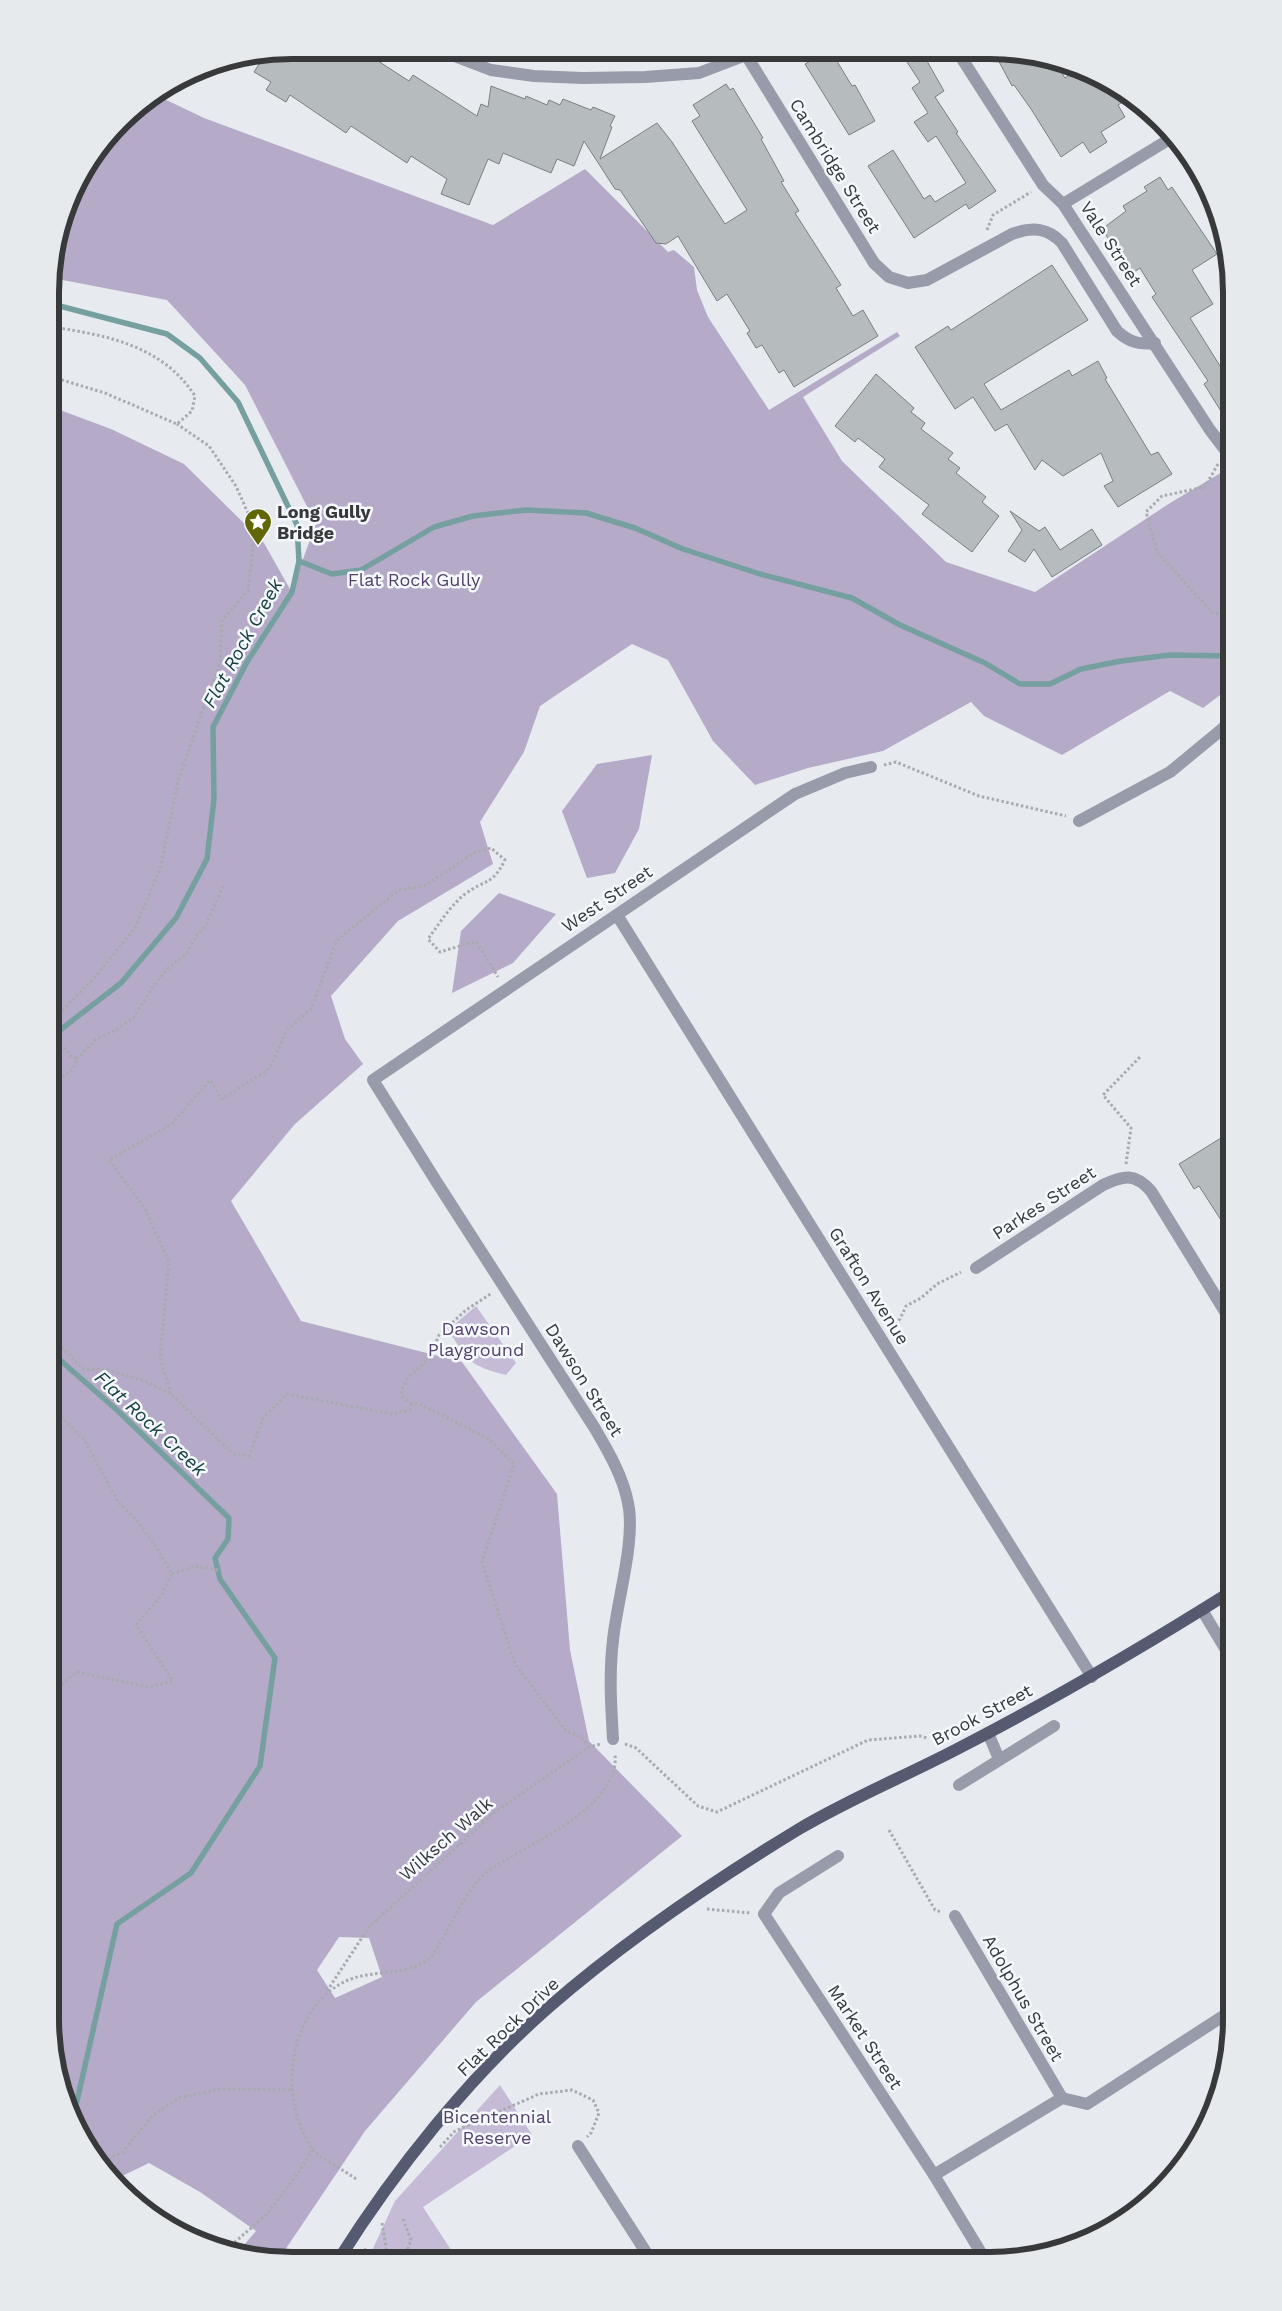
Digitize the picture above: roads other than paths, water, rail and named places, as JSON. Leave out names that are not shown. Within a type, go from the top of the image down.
[{"type":"main road","name":"Brook Street","points":[[745,1864],[801,1828],[988,1733],[1092,1677],[1223,1597]]},
{"type":"main road","name":"Flat Rock Drive","points":[[343,2252],[365,2218],[408,2161],[453,2106],[509,2045],[548,2008],[607,1959],[667,1915],[745,1864]]},
{"type":"street","points":[[462,59],[491,70],[534,76],[583,78],[645,77],[699,73],[734,59]]},
{"type":"street","name":"Cambridge Street","points":[[749,59],[874,263],[889,277],[908,283],[927,280],[1012,234],[1036,228],[1055,236],[1062,244],[1121,334],[1136,343],[1155,343]]},
{"type":"street","name":"Vale Street","points":[[962,59],[1043,185],[1063,204],[1223,444]]},
{"type":"street","points":[[1063,204],[1167,140]]},
{"type":"street","points":[[1079,821],[1170,772],[1223,731]]},
{"type":"street","name":"West Street","points":[[373,1080],[795,794],[846,773],[871,767]]},
{"type":"street","name":"Grafton Avenue","points":[[617,915],[1092,1677]]},
{"type":"street","name":"Dawson Street","points":[[373,1080],[610,1454],[623,1483],[629,1504],[631,1528],[613,1639],[610,1681],[613,1739]]},
{"type":"street","name":"Parkes Street","points":[[976,1268],[1102,1185],[1129,1178],[1143,1182],[1152,1192],[1223,1308]]},
{"type":"street","points":[[1202,1610],[1223,1645]]},
{"type":"street","points":[[959,1785],[1054,1726]]},
{"type":"street","points":[[988,1733],[999,1759]]},
{"type":"street","name":"Market Street","points":[[838,1856],[779,1893],[764,1914],[934,2175],[981,2252]]},
{"type":"street","name":"Adolphus Street","points":[[955,1916],[1062,2098]]},
{"type":"street","points":[[934,2175],[1062,2098],[1087,2104],[1223,2017]]},
{"type":"street","points":[[578,2146],[646,2252]]},
{"type":"waterway","name":"Flat Rock Creek","points":[[59,306],[167,334],[200,358],[238,402],[297,525],[299,561],[292,592],[247,662],[213,727],[214,799],[207,859],[176,918],[121,983],[59,1031]]},
{"type":"waterway","points":[[299,561],[332,574],[361,570],[434,527],[473,516],[526,510],[586,513],[635,528],[683,549],[760,574],[852,598],[900,625],[985,663],[1020,684],[1050,684],[1081,669],[1121,661],[1170,655],[1223,656]]},
{"type":"waterway","points":[[59,1359],[118,1411],[229,1518],[228,1539],[215,1558],[220,1579],[275,1658],[260,1766],[191,1873],[117,1924],[76,2107]]},
{"type":"place","name":"Long Gully Bridge","points":[[258,546]]},
{"type":"park label","name":"Flat Rock Gully","points":[[414,580]]},
{"type":"park label","name":"Dawson Playground","points":[[476,1339]]},
{"type":"park label","name":"Bicentennial Reserve","points":[[497,2127]]}]
